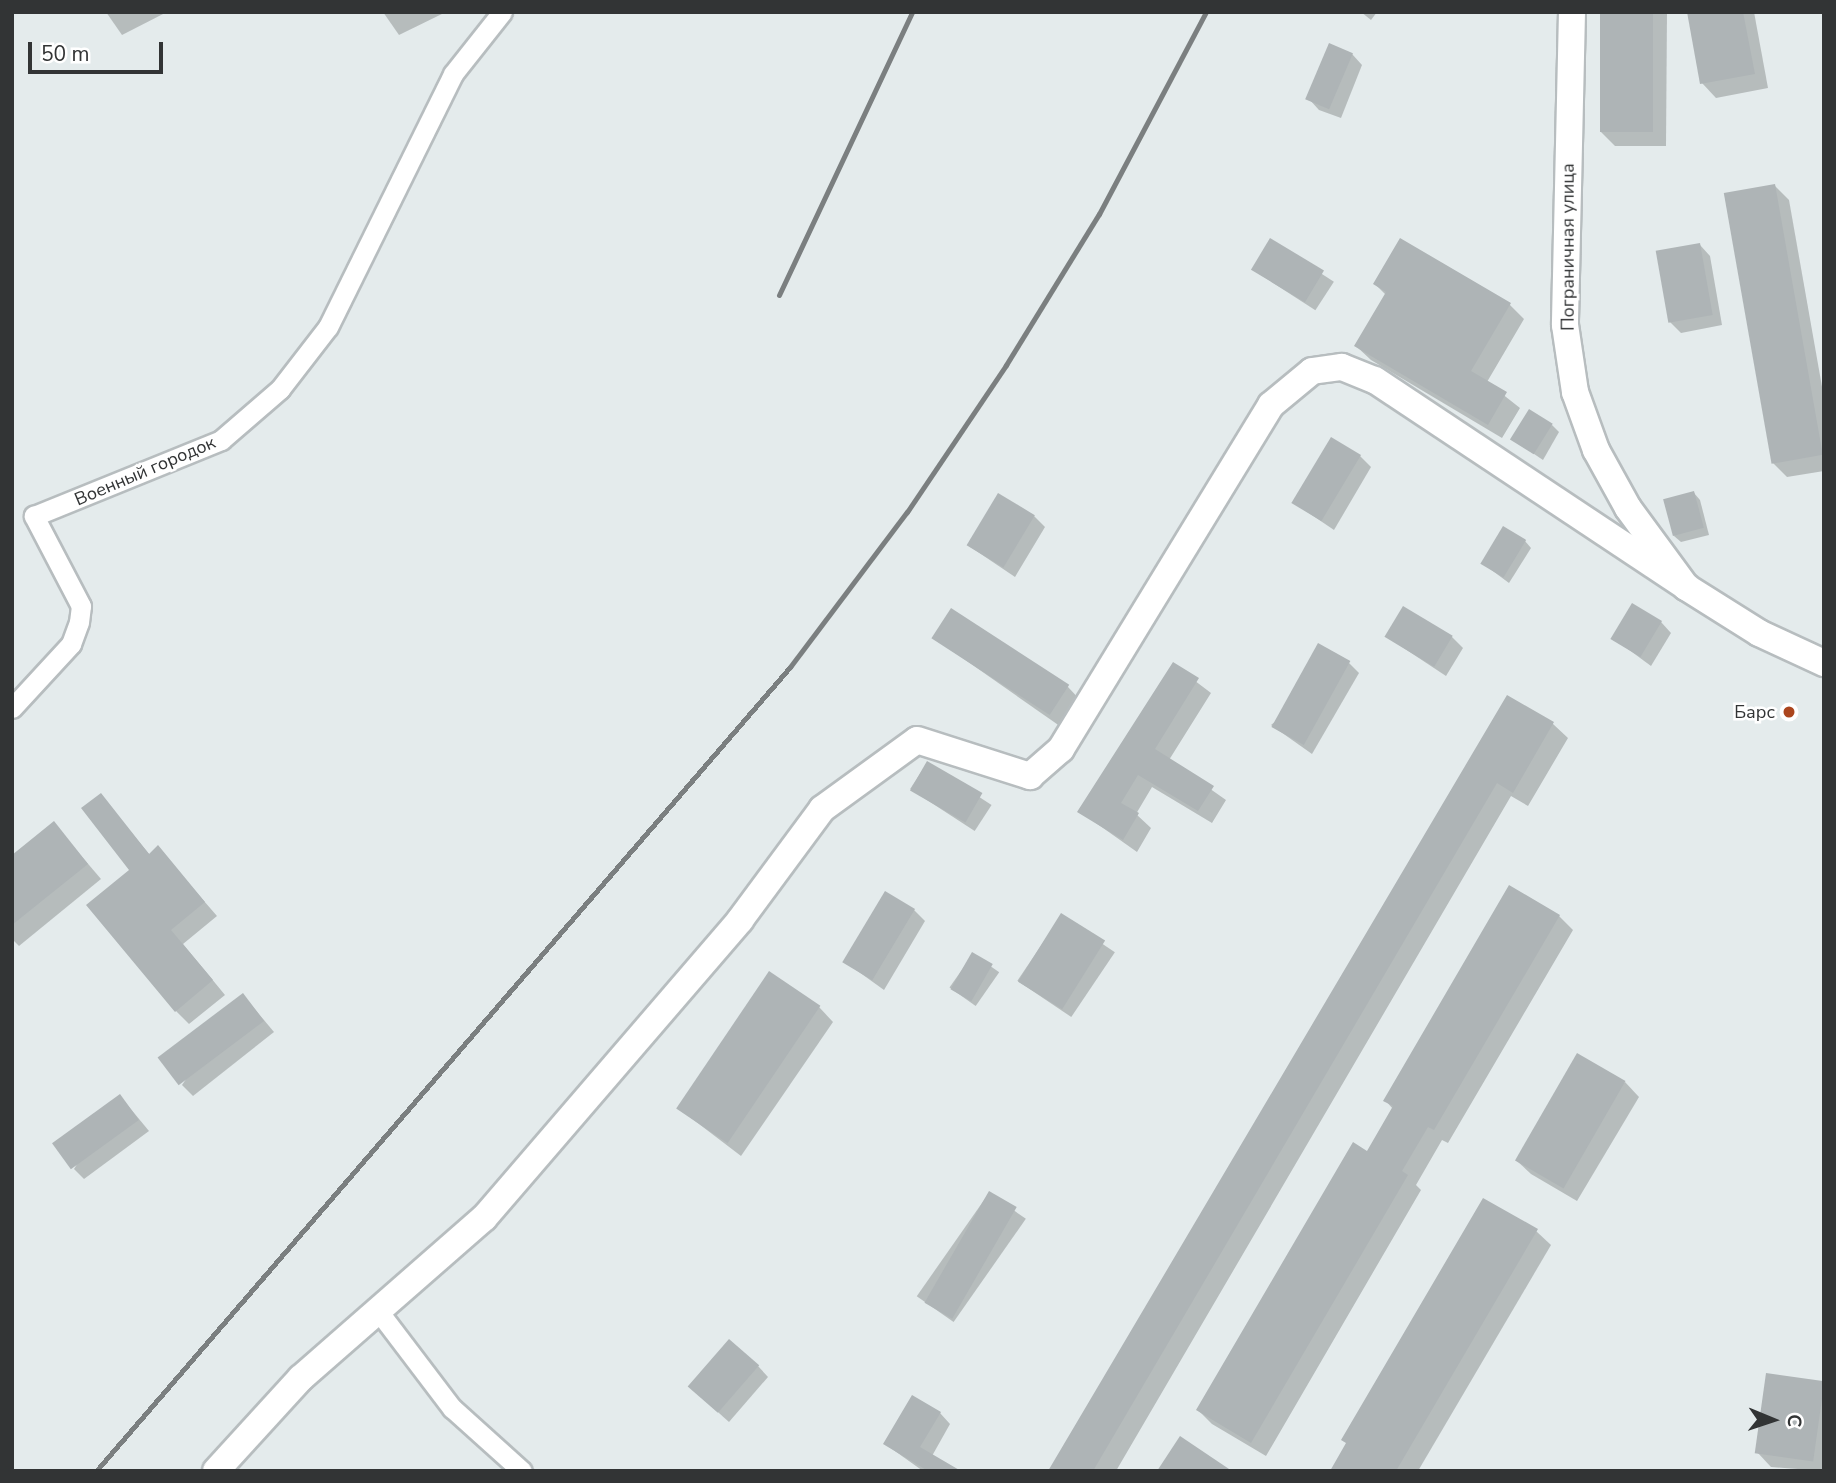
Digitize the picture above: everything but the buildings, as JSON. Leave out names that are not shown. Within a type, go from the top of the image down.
[{"type":"street","name":"Военный городок","points":[[12,708],[71,644],[79,622],[81,606],[34,516],[221,440],[280,389],[328,327],[453,74],[502,12]]},
{"type":"street","name":"Пограничная улица","points":[[1572,12],[1565,324],[1575,392],[1596,450],[1628,508],[1686,587],[1759,633],[1824,663]]},
{"type":"street","points":[[216,1471],[301,1378],[376,1308],[431,1268],[484,1218],[740,920],[822,809],[917,740],[1030,776],[1061,749],[1271,405],[1311,371],[1342,367],[1375,380],[1686,587]]},
{"type":"street","points":[[376,1308],[452,1408],[522,1471]]},
{"type":"railway","points":[[779,295],[912,12]]},
{"type":"railway","points":[[96,1471],[790,667],[907,512],[1006,365],[1099,214],[1206,12]]},
{"type":"place","name":"Барс","points":[[1789,712]]}]
